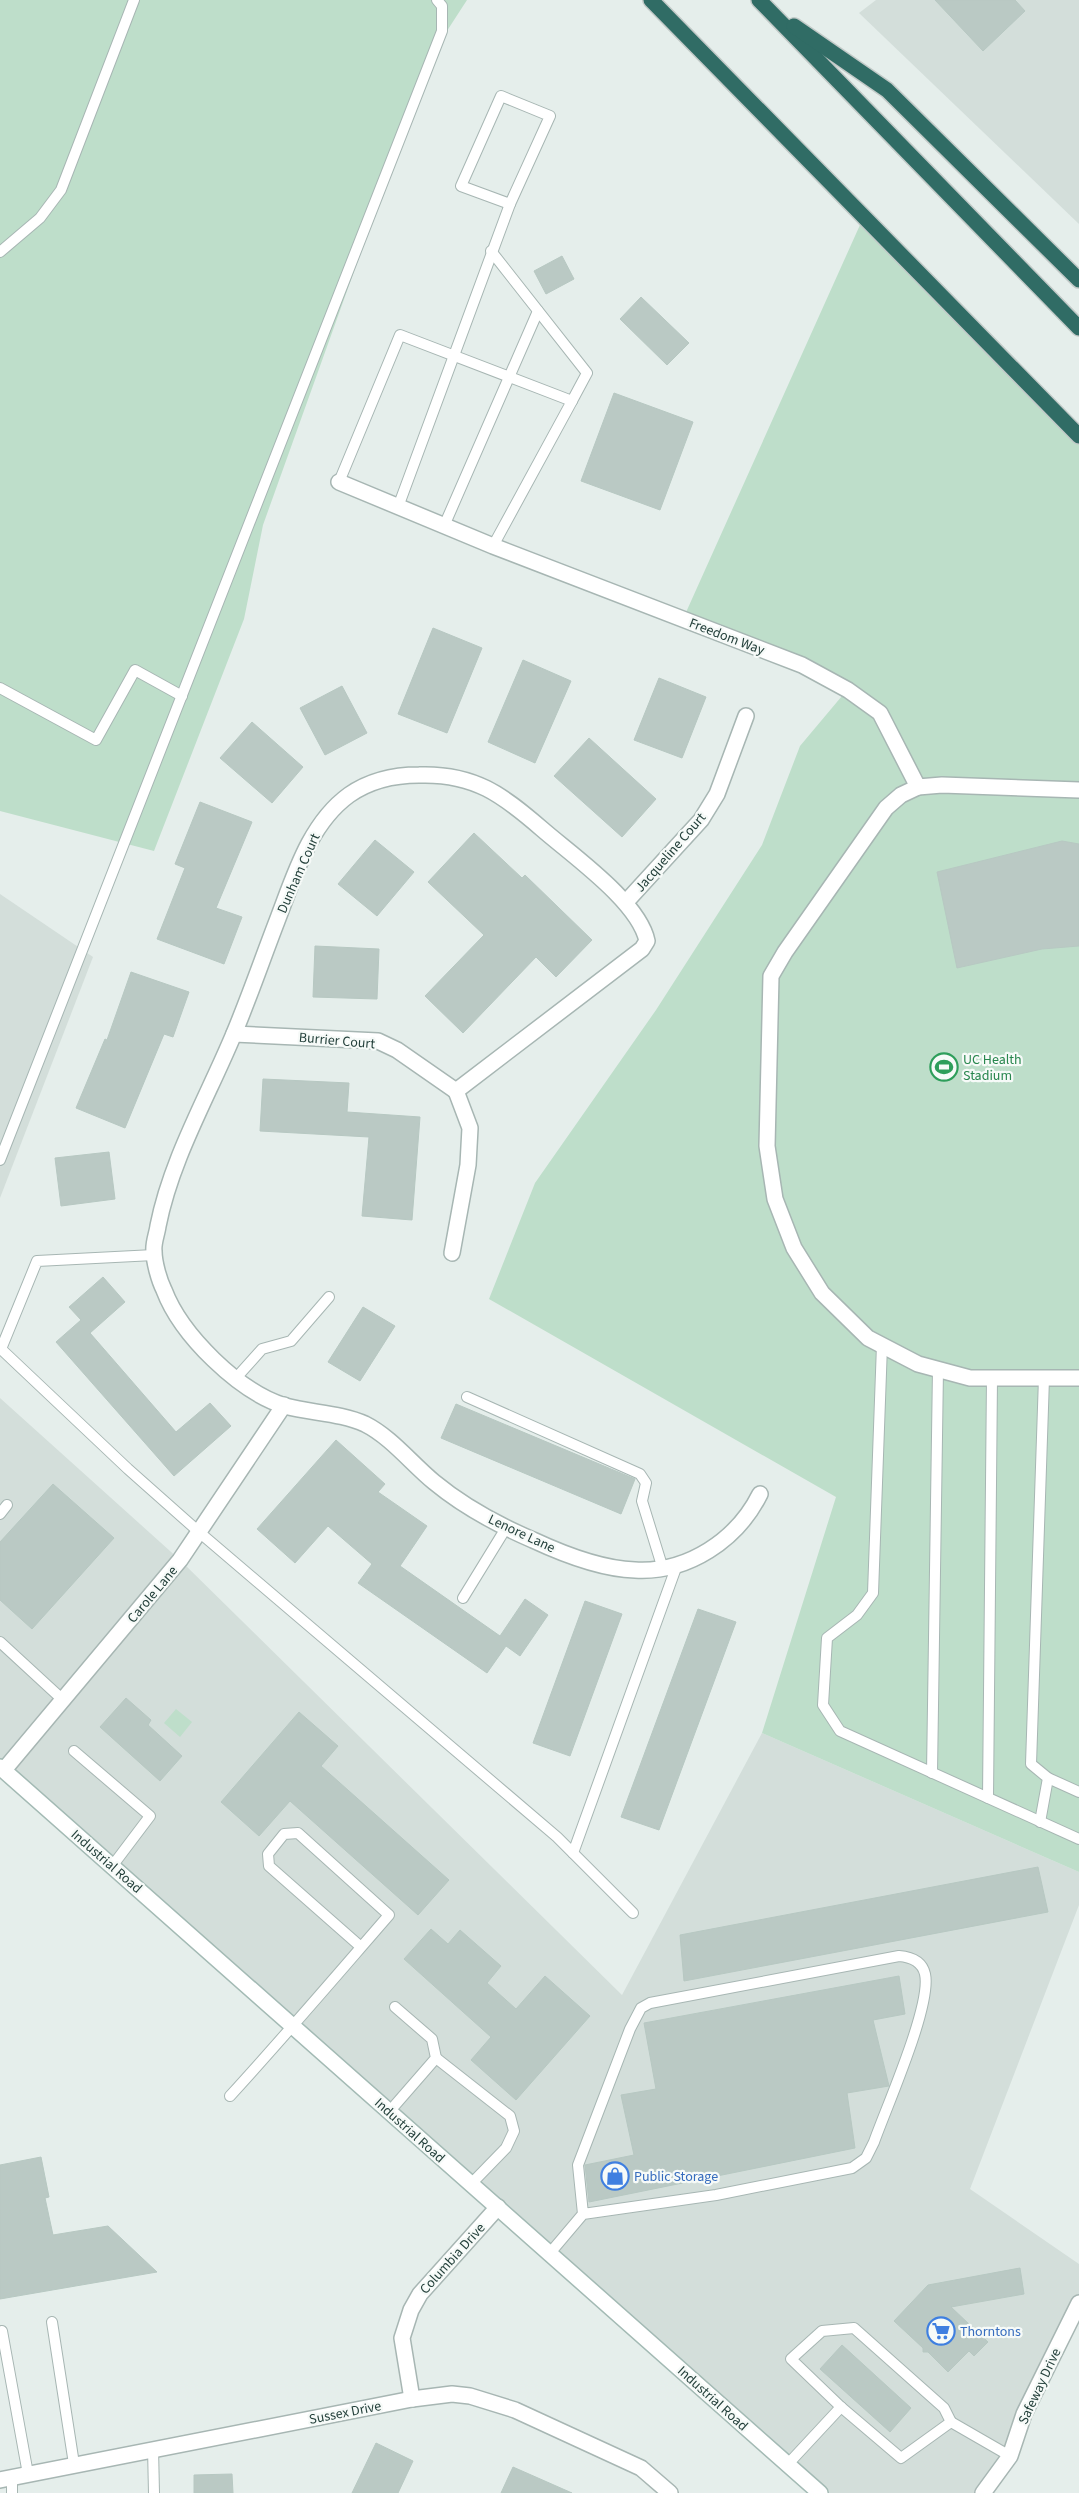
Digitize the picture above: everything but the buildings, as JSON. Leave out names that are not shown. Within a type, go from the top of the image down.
[{"type":"highway","points":[[651,0],[1079,436]]},
{"type":"highway","points":[[762,3],[887,90],[1079,280]]},
{"type":"highway","points":[[762,3],[1079,328]]},
{"type":"street","name":"Freedom Way","points":[[339,482],[493,546],[802,665],[848,690],[880,713],[918,787]]},
{"type":"street","name":"Jacqueline Court","points":[[626,902],[701,820],[717,794],[746,716]]},
{"type":"street","name":"Dunham Court","points":[[284,1406],[252,1392],[196,1343],[164,1292],[154,1255],[165,1194],[234,1034],[295,875],[315,833],[333,810],[351,794],[375,782],[401,775],[430,774],[459,778],[490,788],[515,806],[626,902],[644,928],[647,941],[642,949],[456,1090]]},
{"type":"street","points":[[1079,790],[942,785],[918,787],[901,794],[886,808],[785,952],[771,976],[767,1146],[775,1199],[794,1248],[822,1293],[868,1338],[918,1364],[970,1378],[1079,1378]]},
{"type":"street","name":"Burrier Court","points":[[234,1034],[378,1041],[397,1050],[456,1090]]},
{"type":"street","points":[[452,1254],[468,1165],[470,1128],[456,1090]]},
{"type":"street","name":"Carole Lane","points":[[1,1770],[63,1700],[180,1560],[284,1406]]},
{"type":"street","name":"Lenore Lane","points":[[284,1406],[366,1425],[384,1438],[436,1484],[506,1528],[584,1560],[633,1570],[670,1567],[709,1551],[732,1534],[752,1511],[760,1494]]},
{"type":"street","name":"Industrial Road","points":[[1,1770],[113,1865],[820,2493]]},
{"type":"street","name":"Columbia Drive","points":[[412,2400],[402,2338],[410,2310],[420,2294],[498,2207]]},
{"type":"street","name":"Safeway Drive","points":[[983,2493],[1010,2456],[1024,2414],[1079,2303]]},
{"type":"street","name":"Sussex Drive","points":[[6,2478],[153,2448],[452,2394],[470,2396],[515,2410],[641,2468],[670,2493]]},
{"type":"lane","points":[[0,252],[40,218],[61,190],[134,0]]},
{"type":"lane","points":[[0,1160],[442,32],[442,6],[437,0]]},
{"type":"lane","points":[[398,507],[491,251],[550,116],[501,96],[461,186],[510,204]]},
{"type":"lane","points":[[491,251],[588,374],[493,546]]},
{"type":"lane","points":[[444,526],[538,311]]},
{"type":"lane","points":[[339,482],[400,335],[572,401]]},
{"type":"lane","points":[[0,688],[96,740],[135,670],[182,696]]},
{"type":"lane","points":[[154,1255],[37,1261],[1,1349],[128,1469],[573,1853],[633,1913]]},
{"type":"lane","points":[[236,1378],[262,1349],[291,1341],[329,1297]]},
{"type":"lane","points":[[882,1345],[873,1593],[856,1615],[827,1638],[823,1705],[840,1732],[1079,1839]]},
{"type":"lane","points":[[932,1773],[938,1369]]},
{"type":"lane","points":[[988,1798],[992,1378]]},
{"type":"lane","points":[[1044,1378],[1031,1764],[1048,1778],[1079,1792]]},
{"type":"lane","points":[[467,1397],[640,1474],[646,1483],[642,1501],[670,1567],[573,1853]]},
{"type":"lane","points":[[0,1514],[7,1505]]},
{"type":"lane","points":[[463,1598],[506,1528]]},
{"type":"lane","points":[[0,1642],[63,1700]]},
{"type":"lane","points":[[74,1752],[150,1816],[113,1865]]},
{"type":"lane","points":[[1040,1822],[1048,1778]]},
{"type":"lane","points":[[230,2096],[292,2025],[361,1947],[389,1915],[298,1833],[284,1834],[268,1854],[269,1866],[361,1947]]},
{"type":"lane","points":[[550,2253],[583,2214],[716,2195],[852,2168],[866,2158],[874,2142],[922,2012],[925,1976],[921,1966],[912,1957],[899,1956],[650,2003],[641,2008],[630,2029],[578,2165],[583,2214]]},
{"type":"lane","points":[[395,2007],[432,2039],[436,2058],[510,2116],[514,2131],[506,2148],[471,2184]]},
{"type":"lane","points":[[389,2112],[436,2058]]},
{"type":"lane","points":[[52,2322],[74,2464]]},
{"type":"lane","points":[[951,2422],[901,2458],[841,2407],[791,2359],[822,2331],[854,2328],[944,2408],[951,2422],[1010,2456]]},
{"type":"lane","points":[[2,2331],[28,2474]]},
{"type":"lane","points":[[788,2464],[841,2407]]},
{"type":"lane","points":[[153,2448],[154,2493]]},
{"type":"lane","points":[[6,2478],[12,2493]]},
{"type":"shaded area","points":[[876,0],[1079,0],[1079,224],[859,13]]},
{"type":"shaded area","points":[[0,894],[93,957],[0,1198]]},
{"type":"shaded area","points":[[0,1398],[180,1560],[622,1995],[762,1733],[1079,1872],[1079,1905],[970,2189],[1079,2264],[1079,2303],[983,2493],[820,2493],[0,1767]]},
{"type":"green space","points":[[0,0],[467,0],[432,54],[263,525],[244,619],[154,851],[0,811]]},
{"type":"green space","name":"UC Health Stadium","points":[[864,216],[1079,436],[1079,1872],[762,1733],[836,1497],[489,1299],[535,1183],[656,1010],[762,845],[800,746],[847,690],[683,619]]},
{"type":"green space","points":[[176,1709],[192,1722],[180,1737],[164,1723]]},
{"type":"place","name":"UC Health Stadium","points":[[944,1067]]},
{"type":"place","name":"Public Storage","points":[[615,2176]]},
{"type":"place","name":"Thorntons","points":[[941,2331]]}]
